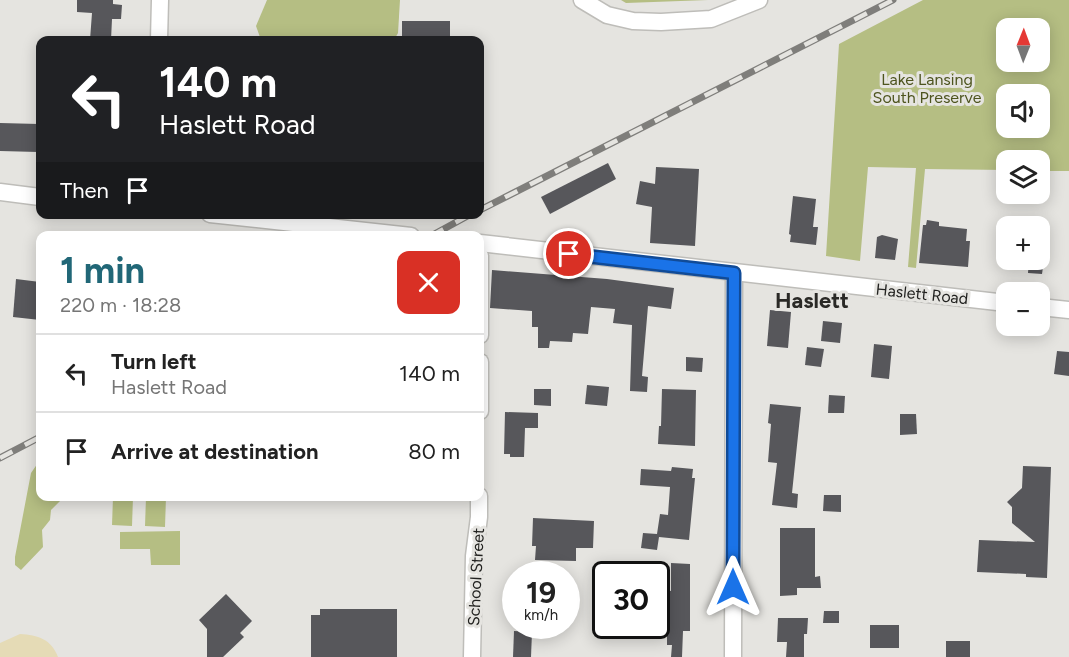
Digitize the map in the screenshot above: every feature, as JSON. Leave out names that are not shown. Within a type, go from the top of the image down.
[{"type":"street","points":[[159,36],[160,0]]},
{"type":"street","points":[[582,0],[607,15],[633,21],[661,22],[711,19],[759,0]]},
{"type":"street","points":[[0,192],[36,196]]},
{"type":"street","points":[[256,219],[365,231]]},
{"type":"street","name":"Haslett Road","points":[[484,243],[996,302]]},
{"type":"street","points":[[733,657],[734,273]]},
{"type":"street","points":[[1050,308],[1069,310]]},
{"type":"street","name":"School Street","points":[[472,657],[474,556],[479,501]]},
{"type":"green space","points":[[267,0],[400,0],[396,36],[260,36],[256,26]]},
{"type":"green space","points":[[621,0],[708,0],[626,3]]},
{"type":"green space","name":"Lake Lansing South Preserve","points":[[923,0],[1069,0],[1069,171],[1050,171],[1050,150],[996,150],[996,170],[925,169],[916,268],[908,267],[916,168],[868,167],[860,261],[826,256],[839,44]]},
{"type":"green space","points":[[36,466],[36,501],[60,501],[51,510],[50,520],[42,530],[43,547],[21,570],[15,565],[15,557],[31,473]]},
{"type":"green space","points":[[113,501],[133,501],[132,526],[112,525]]},
{"type":"green space","points":[[146,501],[166,501],[165,527],[145,526]]},
{"type":"green space","points":[[180,531],[180,565],[151,565],[150,549],[120,549],[120,532]]},
{"type":"sand","points":[[20,634],[33,635],[48,642],[58,657],[0,657],[0,643]]},
{"type":"building","points":[[77,0],[113,0],[113,4],[122,5],[121,19],[112,19],[111,36],[90,36],[92,13],[77,12]]},
{"type":"building","points":[[402,21],[450,21],[450,36],[402,36]]},
{"type":"building","points":[[0,123],[36,124],[36,152],[0,151]]},
{"type":"building","points":[[608,163],[616,179],[550,214],[541,197]]},
{"type":"building","points":[[656,167],[699,169],[695,246],[650,243],[652,207],[636,204],[640,181],[655,184]]},
{"type":"building","points":[[793,196],[816,199],[813,227],[818,227],[816,245],[790,242]]},
{"type":"building","points":[[927,220],[939,222],[939,226],[967,229],[966,241],[970,241],[968,267],[919,263],[923,225],[926,225]]},
{"type":"building","points":[[882,235],[898,239],[895,260],[875,258],[877,237]]},
{"type":"building","points":[[492,270],[607,279],[674,288],[671,309],[648,306],[642,376],[648,377],[647,392],[630,391],[632,325],[613,323],[615,309],[591,307],[588,334],[573,333],[572,342],[550,341],[549,348],[538,348],[538,327],[532,327],[532,311],[490,308]]},
{"type":"building","points":[[1028,270],[1043,270],[1042,274],[1028,273]]},
{"type":"building","points":[[16,279],[36,282],[36,320],[13,317]]},
{"type":"building","points":[[770,310],[791,312],[788,348],[767,346]]},
{"type":"building","points":[[823,321],[842,323],[840,343],[821,341]]},
{"type":"building","points":[[874,344],[892,346],[889,379],[871,377]]},
{"type":"building","points":[[807,347],[824,349],[821,367],[805,365]]},
{"type":"building","points":[[1057,351],[1069,352],[1069,376],[1054,374]]},
{"type":"building","points":[[686,357],[703,358],[702,372],[686,371]]},
{"type":"building","points":[[587,385],[609,387],[607,406],[585,404]]},
{"type":"building","points":[[534,389],[551,389],[551,406],[534,405]]},
{"type":"building","points":[[662,389],[696,390],[695,446],[658,444]]},
{"type":"building","points":[[829,395],[845,396],[844,413],[828,413]]},
{"type":"building","points":[[770,404],[801,407],[792,493],[798,494],[797,508],[772,505],[777,463],[768,462]]},
{"type":"building","points":[[505,412],[538,413],[538,428],[525,428],[524,457],[510,457],[510,454],[504,454]]},
{"type":"building","points":[[900,414],[916,414],[917,434],[900,435]]},
{"type":"building","points":[[1023,466],[1051,467],[1047,578],[1026,577],[1026,574],[977,572],[979,540],[1035,542],[1012,523],[1012,507],[1007,502],[1022,488]]},
{"type":"building","points":[[672,467],[693,469],[692,478],[695,478],[689,540],[659,537],[657,550],[641,548],[643,533],[657,534],[660,514],[668,515],[670,487],[640,485],[641,469],[671,471]]},
{"type":"building","points":[[824,495],[841,495],[841,512],[823,511]]},
{"type":"building","points":[[533,518],[594,521],[593,548],[576,548],[576,561],[535,560],[536,546],[532,546]]},
{"type":"building","points":[[780,528],[815,528],[815,577],[820,576],[821,588],[797,588],[797,595],[780,596]]},
{"type":"building","points":[[671,563],[690,564],[690,631],[683,631],[682,657],[671,657],[672,645],[667,645],[667,639],[670,639]]},
{"type":"building","points":[[226,594],[252,621],[240,633],[244,637],[223,657],[207,657],[207,629],[199,620]]},
{"type":"building","points":[[320,609],[397,609],[397,657],[311,657],[311,615],[320,615]]},
{"type":"building","points":[[824,611],[839,611],[839,623],[823,623]]},
{"type":"building","points":[[778,618],[808,618],[807,634],[804,634],[804,657],[786,657],[787,642],[777,642]]},
{"type":"building","points":[[870,625],[899,625],[899,648],[870,648]]},
{"type":"building","points":[[514,639],[532,639],[531,657],[513,657]]},
{"type":"building","points":[[946,641],[970,641],[970,657],[946,657]]},
{"type":"railway","points":[[484,208],[893,0]]},
{"type":"railway","points":[[440,231],[462,219]]},
{"type":"railway","points":[[0,458],[36,439]]},
{"type":"district","name":"Haslett","points":[[812,300]]},
{"type":"route","points":[[569,254],[734,273],[733,587]]}]
